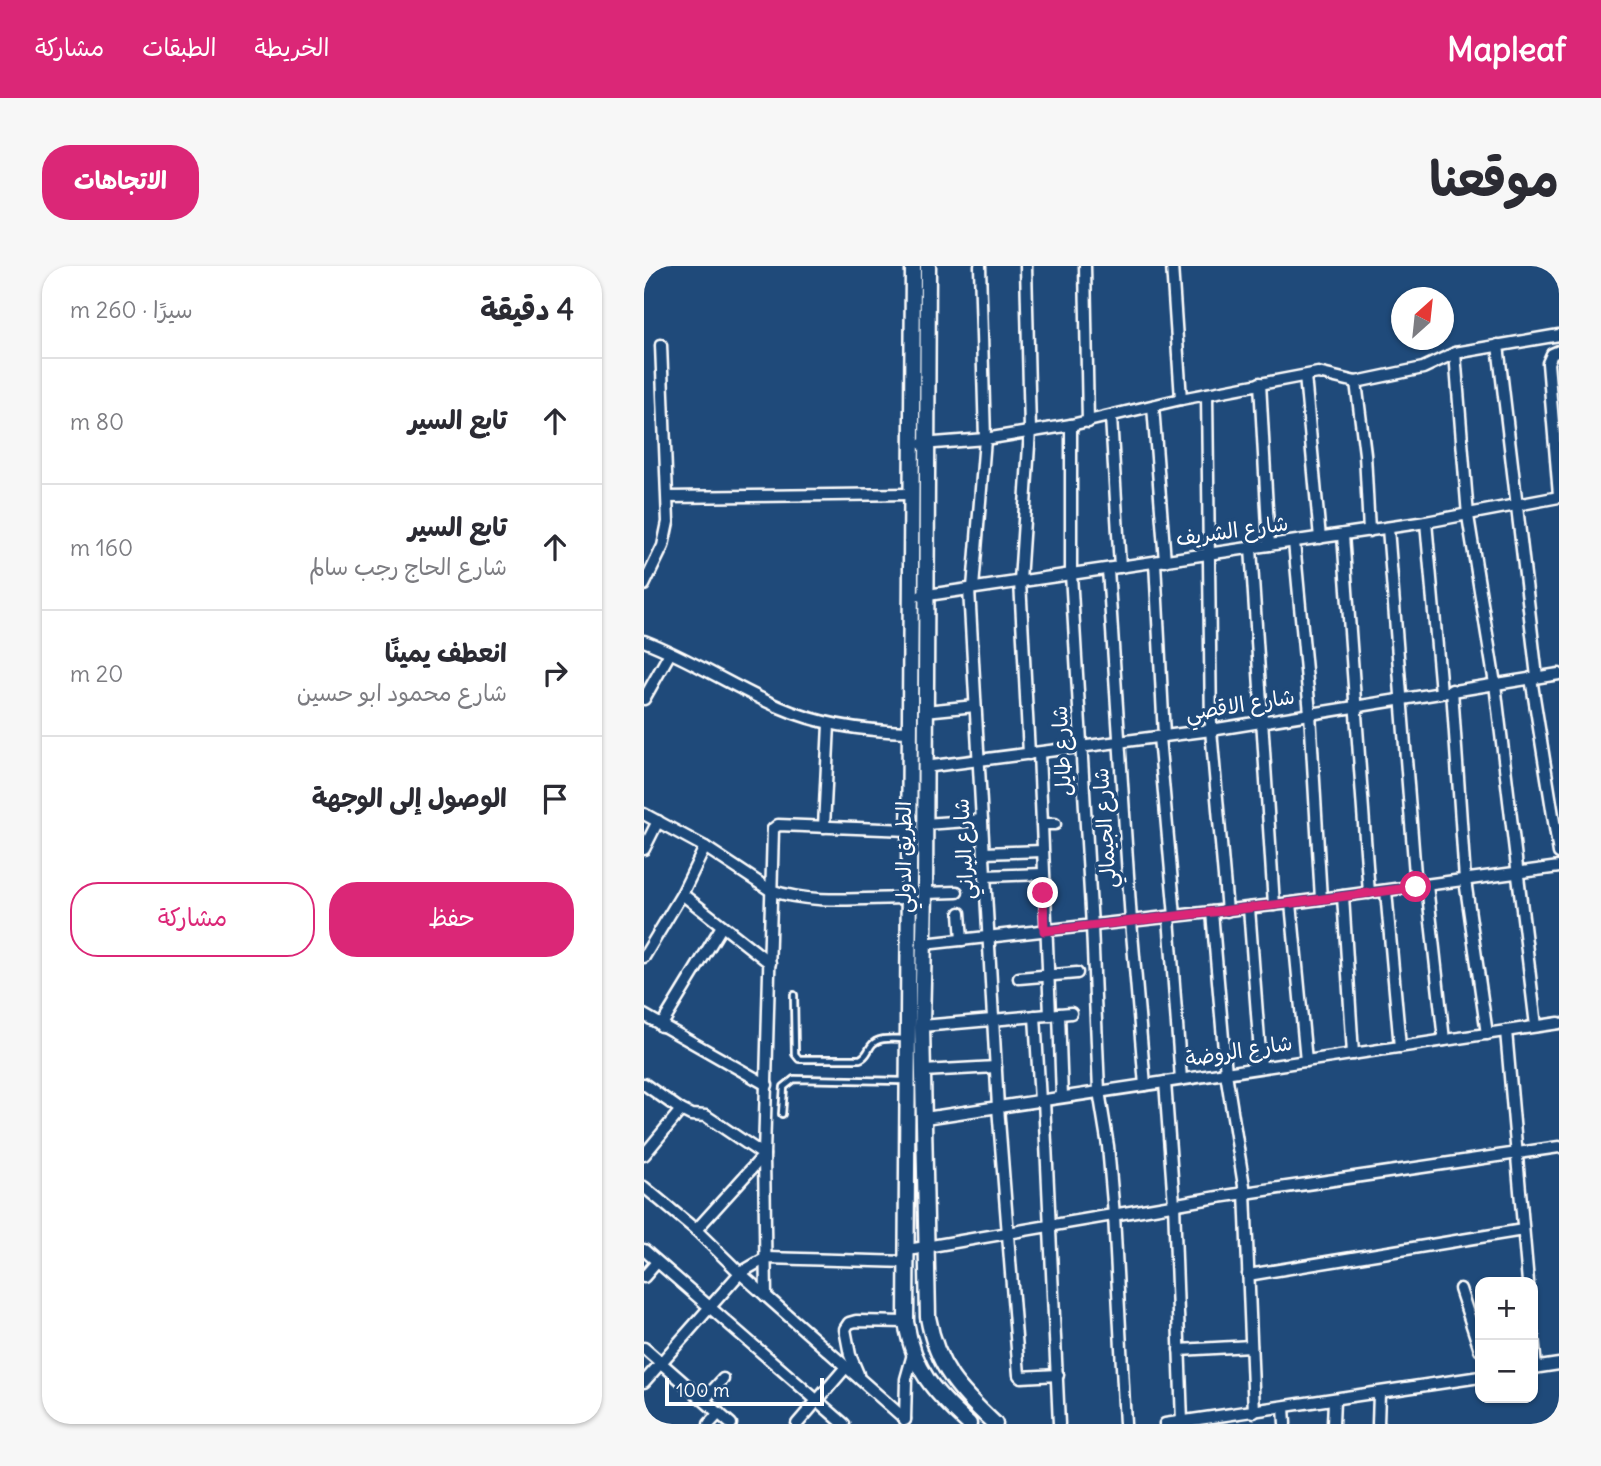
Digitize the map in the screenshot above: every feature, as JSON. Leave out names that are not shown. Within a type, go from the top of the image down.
[{"type":"street","name":"الطريق الدولي","points":[[913,266],[908,898],[919,950],[928,1317],[936,1350],[952,1380],[995,1424]]},
{"type":"street","name":"الطريق الدولي","points":[[929,266],[925,892],[908,1039],[906,1322],[914,1354],[932,1388],[969,1424]]},
{"type":"street","name":"شارع البراني","points":[[979,266],[985,439],[971,588],[975,706],[998,1107],[1019,1375],[1058,1375]]},
{"type":"street","points":[[1026,266],[1030,430],[1020,582],[1042,824],[1044,931],[1062,1097]]},
{"type":"street","points":[[1084,266],[1088,422]]},
{"type":"street","points":[[1172,266],[1181,399]]},
{"type":"street","points":[[911,445],[985,439],[1088,422],[1181,399],[1318,373],[1356,382],[1423,368],[1455,352],[1559,335]]},
{"type":"street","points":[[644,585],[663,546],[668,523],[662,345]]},
{"type":"street","points":[[1498,345],[1518,506],[1534,678],[1559,853]]},
{"type":"street","points":[[1559,351],[1552,355],[1548,363],[1559,496]]},
{"type":"street","points":[[1455,352],[1468,516],[1494,684],[1536,1026]]},
{"type":"street","points":[[1305,376],[1320,538]]},
{"type":"street","points":[[1356,382],[1365,454],[1369,531]]},
{"type":"street","points":[[1260,383],[1269,545]]},
{"type":"street","points":[[1207,394],[1212,730],[1227,911]]},
{"type":"street","points":[[1153,407],[1160,561],[1161,737],[1181,1080]]},
{"type":"street","points":[[1111,417],[1120,567]]},
{"type":"street","name":"شارع طايل","points":[[1071,425],[1071,574],[1099,1091],[1108,1146],[1114,1215],[1125,1424]]},
{"type":"street","points":[[668,497],[910,494]]},
{"type":"street","name":"شارع الشريف","points":[[910,597],[1468,516],[1559,496]]},
{"type":"street","points":[[1426,522],[1465,880],[1487,1034]]},
{"type":"street","points":[[1388,528],[1401,698],[1422,886],[1444,1040]]},
{"type":"street","points":[[1343,535],[1368,893]]},
{"type":"street","points":[[1294,542],[1310,713],[1321,899]]},
{"type":"street","points":[[1251,548],[1274,905]]},
{"type":"street","name":"شارع الجيمالي","points":[[1108,569],[1131,921],[1145,1085]]},
{"type":"street","points":[[644,641],[779,707],[830,724],[856,729],[909,732]]},
{"type":"street","points":[[644,699],[670,653]]},
{"type":"street","name":"شارع الاقصي","points":[[925,762],[978,761],[1212,730],[1559,674]]},
{"type":"street","points":[[925,711],[975,706]]},
{"type":"street","points":[[824,827],[830,724]]},
{"type":"street","points":[[909,756],[925,762]]},
{"type":"street","points":[[644,814],[705,847],[770,890],[793,896],[908,898]]},
{"type":"street","points":[[925,824],[982,820]]},
{"type":"street","points":[[644,849],[659,821]]},
{"type":"street","points":[[1042,824],[1055,824]]},
{"type":"street","points":[[766,1296],[764,1155],[770,890],[774,829],[776,826],[909,830]]},
{"type":"street","points":[[644,957],[682,894],[705,847]]},
{"type":"street","points":[[984,853],[1042,851]]},
{"type":"street","points":[[919,950],[962,940],[1227,911],[1559,867]]},
{"type":"street","points":[[985,876],[1043,874]]},
{"type":"street","points":[[1386,891],[1400,1046]]},
{"type":"street","points":[[925,892],[957,892]]},
{"type":"street","points":[[682,894],[769,963]]},
{"type":"street","points":[[1343,896],[1353,1054]]},
{"type":"street","points":[[1292,903],[1306,1061]]},
{"type":"street","points":[[1249,908],[1261,1068]]},
{"type":"street","points":[[1212,912],[1226,1073],[1245,1192],[1254,1412]]},
{"type":"street","points":[[960,913],[962,940]]},
{"type":"street","points":[[661,1027],[722,926]]},
{"type":"street","points":[[1019,978],[1077,973]]},
{"type":"street","points":[[922,1026],[1072,1013]]},
{"type":"street","points":[[644,1015],[767,1085]]},
{"type":"street","points":[[1035,1016],[1051,1224],[1059,1424]]},
{"type":"street","name":"شارع الروضة","points":[[925,1118],[1559,1023]]},
{"type":"street","points":[[1506,1031],[1528,1277]]},
{"type":"street","points":[[923,1071],[996,1067]]},
{"type":"street","points":[[1165,1082],[1174,1204],[1182,1422]]},
{"type":"street","points":[[644,1084],[681,1110],[691,1115],[706,1116],[764,1155]]},
{"type":"street","points":[[644,1155],[681,1110]]},
{"type":"street","points":[[644,1382],[740,1273],[766,1258],[908,1256],[927,1247],[1051,1224],[1245,1192],[1559,1147]]},
{"type":"street","points":[[696,1230],[764,1155]]},
{"type":"street","points":[[644,1187],[696,1230],[905,1421]]},
{"type":"street","points":[[1248,1275],[1523,1230]]},
{"type":"street","points":[[644,1250],[844,1424]]},
{"type":"street","points":[[644,1277],[657,1262]]},
{"type":"street","points":[[1460,1289],[1477,1340]]},
{"type":"street","points":[[860,1378],[846,1342],[845,1329],[849,1323],[906,1322]]},
{"type":"street","points":[[1179,1350],[1251,1346]]},
{"type":"street","points":[[644,1348],[732,1424]]},
{"type":"street","points":[[905,1421],[906,1379],[914,1354]]},
{"type":"street","points":[[1538,1367],[1559,1364]]},
{"type":"street","points":[[797,1424],[846,1367]]},
{"type":"street","points":[[1165,1424],[1208,1421],[1475,1378]]},
{"type":"street","points":[[704,1400],[723,1379]]},
{"type":"street","points":[[1378,1424],[1379,1393]]},
{"type":"street","points":[[1333,1424],[1334,1400]]},
{"type":"street","points":[[1284,1408],[1285,1424]]},
{"type":"street","points":[[709,1424],[719,1413]]},
{"type":"lane","points":[[794,995],[795,1054],[799,1059],[860,1059],[866,1056],[872,1044],[877,1041],[908,1039]]},
{"type":"lane","points":[[782,1114],[784,1087],[794,1079],[908,1081]]},
{"type":"route","points":[[1043,893],[1044,931],[1416,887]]}]
